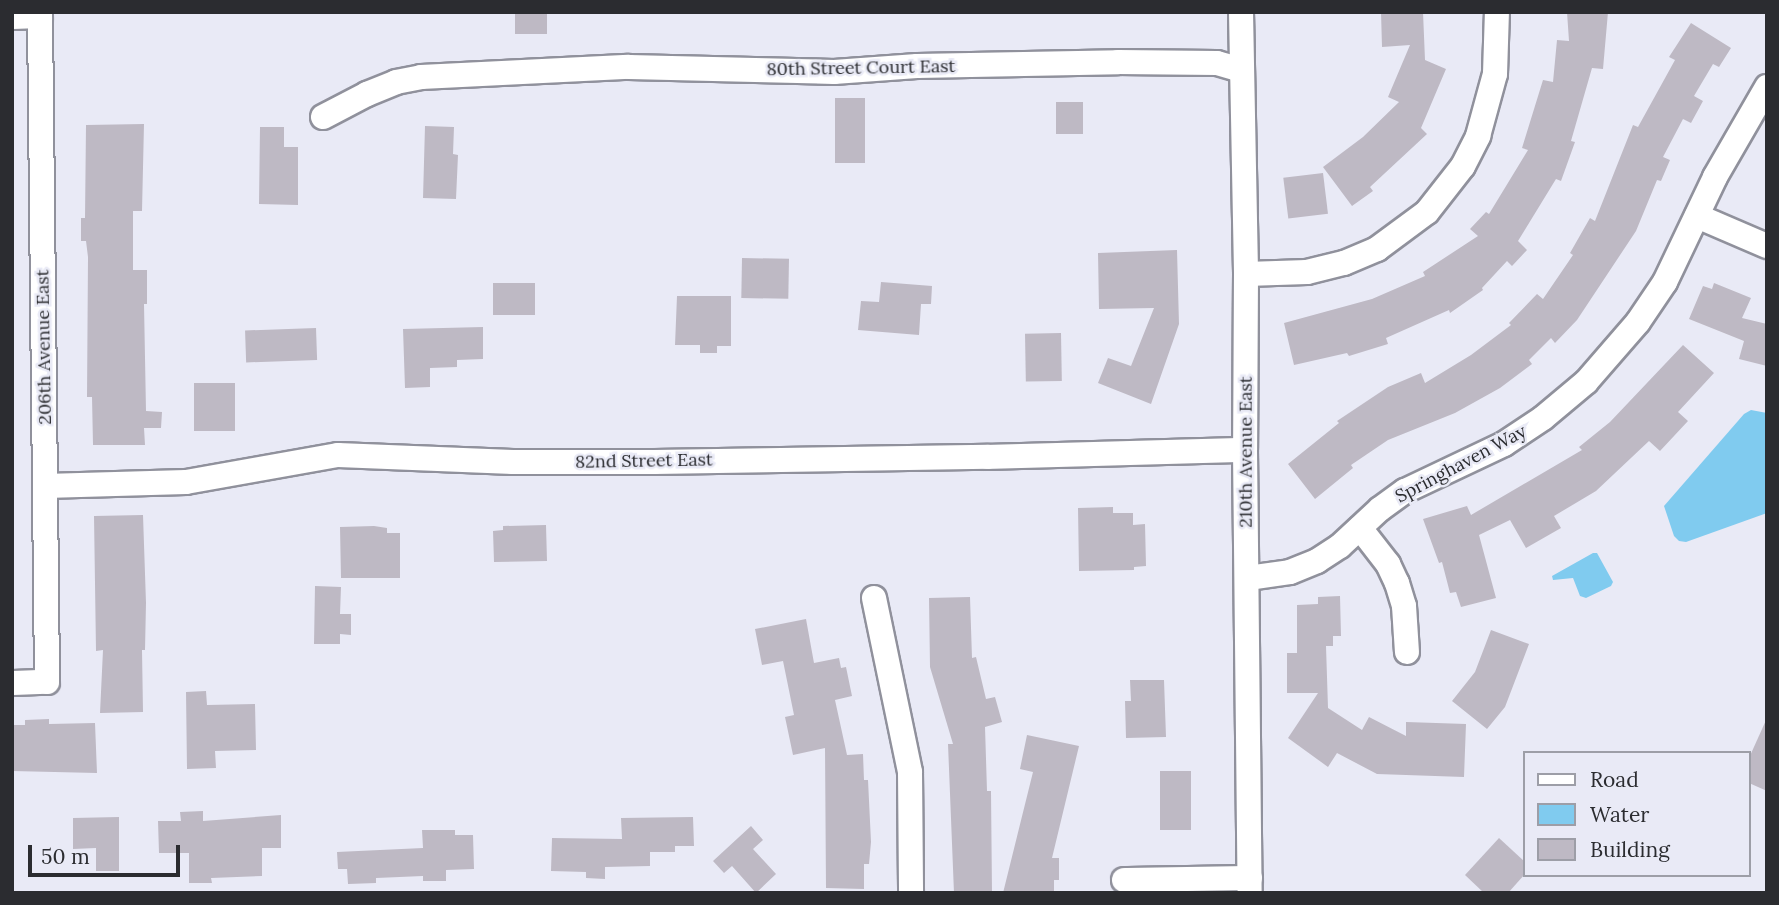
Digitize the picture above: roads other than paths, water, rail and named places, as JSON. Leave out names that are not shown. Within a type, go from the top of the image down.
[{"type":"street","name":"210th Avenue East","points":[[1241,12],[1247,274],[1245,450],[1250,886]]},
{"type":"street","points":[[1247,274],[1307,272],[1344,263],[1377,249],[1427,212],[1463,166],[1478,136],[1495,74],[1497,12]]},
{"type":"street","points":[[12,17],[40,14]]},
{"type":"street","name":"206th Avenue East","points":[[12,683],[47,682],[40,14]]},
{"type":"street","name":"80th Street Court East","points":[[323,117],[396,82],[421,77],[629,67],[834,72],[917,66],[1118,62],[1217,63],[1241,70]]},
{"type":"street","name":"Springhaven Way","points":[[1248,578],[1290,572],[1317,561],[1405,491],[1504,444],[1543,418],[1586,382],[1638,322],[1665,282],[1726,156],[1767,87]]},
{"type":"street","points":[[1697,216],[1767,246]]},
{"type":"street","name":"82nd Street East","points":[[45,486],[186,482],[338,455],[513,462],[654,462],[1245,450]]},
{"type":"street","points":[[1360,528],[1388,564],[1397,583],[1404,606],[1407,652]]},
{"type":"street","points":[[874,598],[911,772],[911,893]]},
{"type":"street","points":[[1124,880],[1250,886]]},
{"type":"water","points":[[1751,410],[1767,413],[1767,513],[1686,542],[1679,541],[1674,536],[1664,506],[1744,414]]},
{"type":"water","points":[[1597,553],[1613,582],[1611,586],[1586,598],[1580,596],[1573,578],[1553,580],[1552,576]]}]
